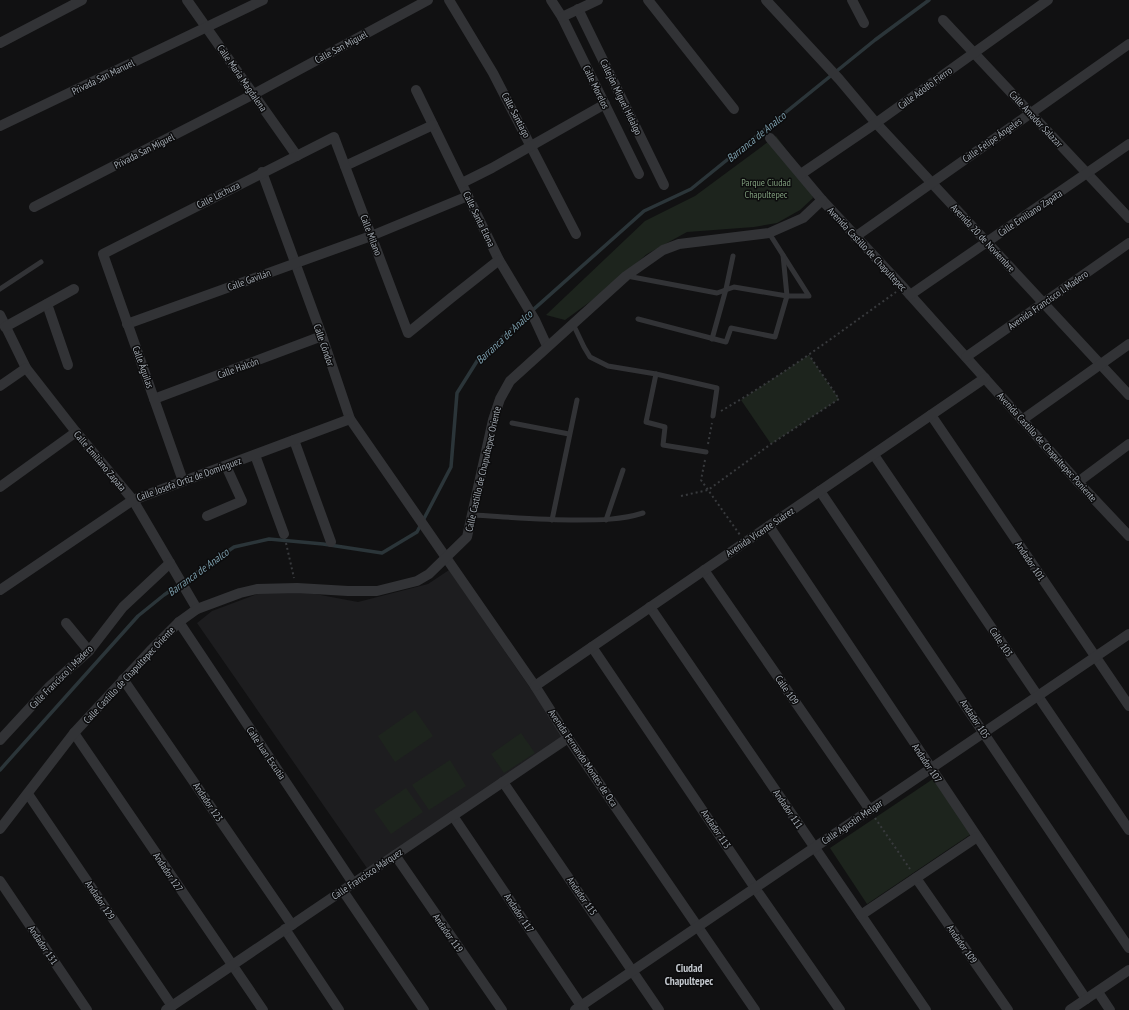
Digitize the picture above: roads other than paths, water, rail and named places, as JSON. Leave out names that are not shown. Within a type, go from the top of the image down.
[{"type":"street","points":[[0,43],[82,0]]},
{"type":"street","name":"Calle María Magdalena","points":[[188,0],[297,156]]},
{"type":"street","name":"Privada San Manuel","points":[[0,126],[263,0]]},
{"type":"street","name":"Calle San Miguel","points":[[254,94],[428,0]]},
{"type":"street","name":"Calle Santiago","points":[[449,0],[494,73],[576,234]]},
{"type":"street","name":"Calle Morelos","points":[[551,0],[562,17],[639,174]]},
{"type":"street","points":[[562,17],[598,0]]},
{"type":"street","points":[[648,0],[734,109]]},
{"type":"street","name":"Avenida 20 de Noviembre","points":[[766,0],[824,62],[876,123],[931,183],[1129,395]]},
{"type":"street","points":[[852,0],[864,23]]},
{"type":"street","name":"Calle Adolfo Fierro","points":[[801,174],[876,123],[1048,0]]},
{"type":"street","name":"Callejón Miguel Hidalgo","points":[[578,9],[664,185]]},
{"type":"street","name":"Calle Amador Salazar","points":[[943,20],[1129,218]]},
{"type":"street","name":"Calle Felipe Ángeles","points":[[855,237],[1129,44]]},
{"type":"street","name":"Calle Santa Elena","points":[[416,90],[499,260],[535,320],[547,346]]},
{"type":"street","name":"Privada San Miguel","points":[[34,207],[254,94]]},
{"type":"street","points":[[462,184],[532,146],[604,104]]},
{"type":"street","points":[[345,166],[433,124]]},
{"type":"street","name":"Calle Lechuza","points":[[102,254],[334,137]]},
{"type":"street","name":"Calle Milano","points":[[334,137],[408,333],[499,260]]},
{"type":"street","name":"Avenida Castillo de Chapultepec","points":[[770,138],[855,237],[903,287],[966,357]]},
{"type":"street","name":"Calle Emiliano Zapata","points":[[910,295],[1129,144]]},
{"type":"street","name":"Calle Cóndor","points":[[262,172],[322,336],[350,418],[411,505]]},
{"type":"street","name":"Calle Gavilán","points":[[127,324],[371,236],[468,196]]},
{"type":"street","name":"Calle Castillo de Chapultepec Oriente","points":[[0,829],[74,733],[123,679],[179,622],[198,609],[257,589],[297,588],[377,591],[417,581],[429,574],[467,537],[493,420],[500,399],[510,381],[626,276],[663,250],[679,244],[769,233],[803,218],[822,200]]},
{"type":"street","name":"Avenida Francisco I. Madero","points":[[966,357],[1129,243]]},
{"type":"street","name":"Calle Águilas","points":[[102,254],[183,481]]},
{"type":"street","points":[[5,327],[74,289]]},
{"type":"street","points":[[47,304],[68,365]]},
{"type":"street","name":"Calle Emiliano Zapata","points":[[0,315],[26,368],[76,432],[133,500],[198,609]]},
{"type":"street","name":"Calle Halcón","points":[[154,399],[322,336]]},
{"type":"street","points":[[1022,420],[1129,344]]},
{"type":"street","name":"Avenida Castillo de Chapultepec Poniente","points":[[966,357],[1078,482],[1129,536]]},
{"type":"street","points":[[0,386],[26,368]]},
{"type":"street","name":"Avenida Vicente Suárez","points":[[535,686],[985,378]]},
{"type":"street","name":"Andador 101","points":[[931,415],[1129,706]]},
{"type":"street","name":"Calle Josefa Ortiz de Domínguez","points":[[0,590],[133,500],[350,418]]},
{"type":"street","points":[[0,487],[76,432]]},
{"type":"street","points":[[294,440],[332,542]]},
{"type":"street","points":[[1078,482],[1129,444]]},
{"type":"street","name":"Calle 103","points":[[874,454],[1129,830]]},
{"type":"street","points":[[255,455],[284,534]]},
{"type":"street","points":[[206,516],[242,501],[226,466]]},
{"type":"street","name":"Andador 105","points":[[820,491],[1129,948]]},
{"type":"street","name":"Avenida Fernando Montes de Oca","points":[[411,505],[428,532],[535,686],[568,738],[755,1010]]},
{"type":"street","name":"Andador 107","points":[[769,526],[1086,999]]},
{"type":"street","name":"Calle Francisco I. Madero","points":[[0,740],[50,686],[89,652],[123,606],[170,563]]},
{"type":"street","name":"Calle 109","points":[[704,570],[870,810]]},
{"type":"street","name":"Andador 111","points":[[650,607],[926,1010]]},
{"type":"street","name":"Calle Juan Escutia","points":[[179,622],[354,884]]},
{"type":"street","points":[[66,623],[89,652]]},
{"type":"street","name":"Calle Agustín Melgar","points":[[580,1009],[698,926],[1129,634]]},
{"type":"street","name":"Andador 113","points":[[592,647],[755,888],[840,1010]]},
{"type":"street","name":"Andador 123","points":[[123,679],[288,927],[339,1010]]},
{"type":"street","name":"Andador 127","points":[[74,733],[263,1010]]},
{"type":"street","name":"Calle Francisco Márquez","points":[[169,1008],[568,738]]},
{"type":"street","name":"Andador 115","points":[[503,782],[660,1010]]},
{"type":"street","name":"Andador 129","points":[[28,794],[169,1008]]},
{"type":"street","name":"Andador 117","points":[[453,816],[580,1009]]},
{"type":"street","points":[[861,915],[977,837]]},
{"type":"street","name":"Andador 119","points":[[395,855],[502,1010]]},
{"type":"street","name":"Andador 109","points":[[916,878],[1008,1010]]},
{"type":"street","name":"Andador 131","points":[[0,881],[87,1010]]},
{"type":"street","points":[[342,891],[424,1010]]},
{"type":"street","points":[[1070,1010],[1129,970]]},
{"type":"street","points":[[1098,992],[1110,1010]]},
{"type":"lane","points":[[626,276],[717,293],[734,287],[787,296],[809,296],[769,233]]},
{"type":"lane","points":[[638,319],[726,342],[731,328],[775,337],[787,296],[782,254]]},
{"type":"lane","points":[[712,339],[726,289],[733,256]]},
{"type":"lane","points":[[0,289],[41,262]]},
{"type":"lane","points":[[573,323],[590,357],[608,366],[656,374],[717,388],[713,416]]},
{"type":"lane","points":[[656,374],[646,422],[665,427],[663,445],[706,452]]},
{"type":"lane","points":[[552,520],[577,400]]},
{"type":"lane","points":[[512,423],[570,434]]},
{"type":"lane","points":[[606,520],[623,470]]},
{"type":"lane","points":[[473,515],[552,520],[606,520],[626,518],[643,513]]},
{"type":"waterway","name":"Barranca de Analco","points":[[0,770],[138,616],[164,595],[234,547],[269,539],[323,544],[382,553],[417,532],[451,467],[457,393],[479,358],[644,211],[691,189],[875,40],[929,0]]},
{"type":"district","name":"Ciudad Chapultepec","points":[[689,974]]},
{"type":"park label","name":"Parque Ciudad Chapultepec","points":[[766,188]]}]
